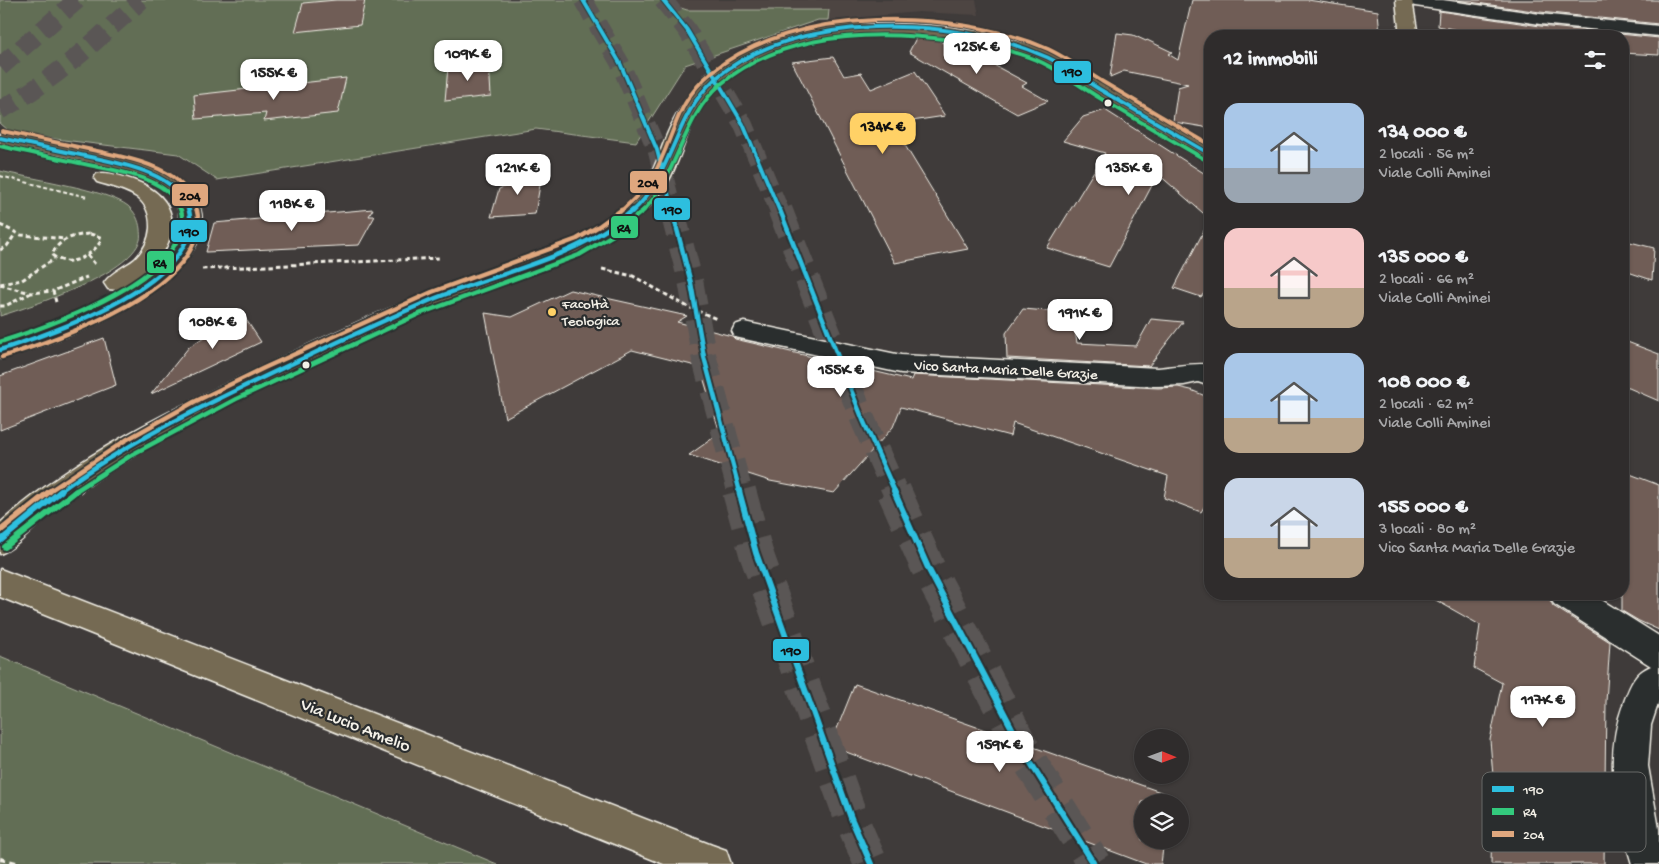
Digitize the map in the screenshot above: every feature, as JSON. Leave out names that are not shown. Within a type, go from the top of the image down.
[{"type":"main road","points":[[1404,0],[1408,30]]},
{"type":"main road","points":[[0,540],[18,523],[70,482],[118,450],[180,416],[366,328],[461,288],[592,240],[626,214],[653,189],[665,166],[692,102],[703,88],[743,61],[816,34],[859,29],[941,30],[980,36],[1024,48],[1045,56],[1204,150]]},
{"type":"main road","points":[[0,138],[128,167],[154,175],[178,191],[186,201],[192,226],[188,240],[179,256],[166,270],[149,283],[96,312],[0,350]]},
{"type":"main road","points":[[0,156],[126,184],[156,202],[160,211],[160,241],[145,262],[111,286],[56,300],[0,331]]},
{"type":"main road","name":"Via Lucio Amelio","points":[[0,583],[712,864]]},
{"type":"street","points":[[1415,1],[1540,19],[1659,31]]},
{"type":"street","name":"Vico Santa Maria Delle Grazie","points":[[744,330],[901,364],[1158,377],[1184,376],[1204,368]]},
{"type":"street","points":[[1574,600],[1659,654]]},
{"type":"street","points":[[1631,772],[1633,725],[1646,689],[1659,680]]},
{"type":"street","points":[[1646,850],[1650,864]]},
{"type":"path","points":[[0,176],[90,198]]},
{"type":"path","points":[[0,225],[16,233],[67,239],[90,234],[100,237],[99,246],[87,255],[73,260],[54,258]]},
{"type":"path","points":[[0,250],[7,246],[16,233]]},
{"type":"path","points":[[54,258],[52,255],[55,247],[67,239]]},
{"type":"path","points":[[87,255],[96,266]]},
{"type":"path","points":[[0,284],[22,280],[54,258]]},
{"type":"path","points":[[166,270],[440,258]]},
{"type":"path","points":[[602,269],[633,276],[688,307],[744,330]]},
{"type":"path","points":[[0,284],[56,300],[93,274]]},
{"type":"path","points":[[0,306],[5,306],[31,293]]},
{"type":"path","points":[[0,858],[21,864]]},
{"type":"shaded area","points":[[670,0],[976,0],[979,15],[919,12],[828,20],[829,10],[687,10],[672,5]]},
{"type":"green space","points":[[0,0],[670,0],[672,5],[687,10],[829,10],[828,20],[818,20],[685,65],[636,142],[536,129],[217,180],[178,154],[47,138],[9,131],[0,123]]},
{"type":"green space","points":[[0,171],[67,185],[118,200],[128,206],[136,216],[140,240],[132,253],[100,277],[56,296],[0,316]]},
{"type":"green space","points":[[0,656],[497,864],[0,864]]},
{"type":"building","points":[[365,0],[360,25],[295,32],[303,3]]},
{"type":"building","points":[[1192,0],[1308,0],[1378,11],[1380,30],[1204,30],[1204,127],[1173,121],[1178,87],[1188,84],[1124,71],[1110,77],[1117,33],[1133,35],[1147,40],[1172,52],[1168,54],[1178,60]]},
{"type":"building","points":[[1456,0],[1659,0],[1659,24],[1540,12]]},
{"type":"building","points":[[1439,11],[1580,30],[1458,30],[1438,26]]},
{"type":"building","points":[[1629,35],[1659,38],[1659,55],[1629,53]]},
{"type":"building","points":[[917,36],[932,37],[985,65],[990,63],[1027,83],[1022,86],[1048,101],[1017,114],[909,52]]},
{"type":"building","points":[[833,57],[844,76],[861,73],[871,89],[915,71],[945,116],[892,124],[968,249],[895,263],[792,62]]},
{"type":"building","points":[[489,62],[491,96],[445,101],[448,67]]},
{"type":"building","points":[[346,78],[338,113],[264,121],[266,113],[196,119],[194,95]]},
{"type":"building","points":[[1105,110],[1204,173],[1204,214],[1158,174],[1109,267],[1047,248],[1105,153],[1063,141],[1083,117]]},
{"type":"building","points":[[542,173],[535,214],[491,217],[499,189],[504,187],[507,176]]},
{"type":"building","points":[[373,209],[369,216],[375,216],[359,245],[206,252],[214,223]]},
{"type":"building","points":[[1204,230],[1204,293],[1201,297],[1174,288]]},
{"type":"building","points":[[1629,242],[1654,248],[1652,280],[1629,272]]},
{"type":"building","points":[[570,290],[687,316],[677,322],[732,336],[735,339],[911,380],[913,375],[1158,388],[1178,387],[1191,390],[1204,395],[1204,507],[1201,512],[1164,498],[1168,476],[1013,423],[1010,436],[901,407],[893,427],[834,493],[770,481],[689,455],[720,433],[700,367],[632,350],[505,418],[485,313],[512,317]]},
{"type":"building","points":[[1023,309],[1072,313],[1077,343],[1136,346],[1151,319],[1183,322],[1149,366],[1007,358],[1006,333]]},
{"type":"building","points":[[241,312],[261,342],[151,394],[189,347]]},
{"type":"building","points":[[104,338],[116,385],[0,430],[0,376]]},
{"type":"building","points":[[1629,343],[1659,354],[1659,401],[1629,388]]},
{"type":"building","points":[[1629,474],[1659,485],[1659,630],[1622,611],[1622,600],[1629,600]]},
{"type":"building","points":[[1436,600],[1550,600],[1553,606],[1610,642],[1606,702],[1605,772],[1493,772],[1490,740],[1502,683],[1474,668],[1480,625]]},
{"type":"building","points":[[855,684],[1166,794],[1134,794],[1134,849],[1163,849],[1161,864],[1146,864],[830,746]]},
{"type":"building","points":[[1491,852],[1604,852],[1604,864],[1491,864]]},
{"type":"tunnel","points":[[0,67],[77,0]]},
{"type":"tunnel","points":[[0,110],[20,99],[56,73],[91,45],[141,0]]},
{"type":"tunnel","points":[[583,0],[620,63],[657,150],[673,212]]},
{"type":"tunnel","points":[[663,0],[687,30],[743,124],[780,212]]},
{"type":"tunnel","points":[[672,210],[691,283],[704,357],[740,492]]},
{"type":"tunnel","points":[[780,210],[863,420],[895,492]]},
{"type":"tunnel","points":[[739,491],[756,553],[851,818],[871,864]]},
{"type":"tunnel","points":[[894,491],[929,570],[1027,757],[1094,864]]},
{"type":"transit line","name":"190","points":[[583,0],[620,63],[657,150],[691,283],[704,357],[756,553],[851,818],[871,864]]},
{"type":"transit line","name":"190","points":[[663,0],[687,30],[743,124],[795,246],[863,420],[929,570],[1027,757],[1094,864]]},
{"type":"transit line","name":"204","points":[[0,531],[30,505],[93,460],[194,402],[411,301],[444,287],[562,245],[591,232],[625,207],[648,183],[679,112],[696,87],[728,60],[748,49],[788,33],[829,24],[881,20],[938,23],[995,32],[1021,39],[1059,55],[1204,142]]},
{"type":"transit line","name":"190","points":[[0,541],[46,502],[82,475],[137,441],[181,418],[391,318],[456,290],[573,249],[606,231],[634,210],[657,183],[685,116],[702,92],[733,66],[770,47],[790,40],[829,31],[880,27],[939,30],[997,40],[1023,47],[1066,67],[1204,150]]},
{"type":"transit line","name":"R4","points":[[5,547],[68,496],[100,474],[166,435],[236,399],[398,323],[498,283],[570,258],[604,241],[641,213],[663,187],[692,121],[707,98],[721,84],[737,73],[754,63],[791,48],[828,39],[878,35],[937,38],[995,47],[1021,54],[1043,63],[1204,159]]},
{"type":"transit line","name":"204","points":[[2,131],[120,156],[153,166],[173,177],[189,193],[196,206],[198,221],[192,247],[178,267],[158,285],[134,302],[80,329],[2,357]]},
{"type":"transit line","name":"190","points":[[0,138],[119,164],[150,173],[168,183],[178,192],[186,202],[190,214],[186,242],[175,260],[156,278],[104,309],[47,334],[0,350]]},
{"type":"transit line","name":"R4","points":[[0,146],[138,177],[168,192],[178,204],[182,213],[181,229],[172,249],[155,268],[132,285],[76,314],[0,342]]},
{"type":"place","name":"Facoltà Teologica","points":[[552,312]]}]
